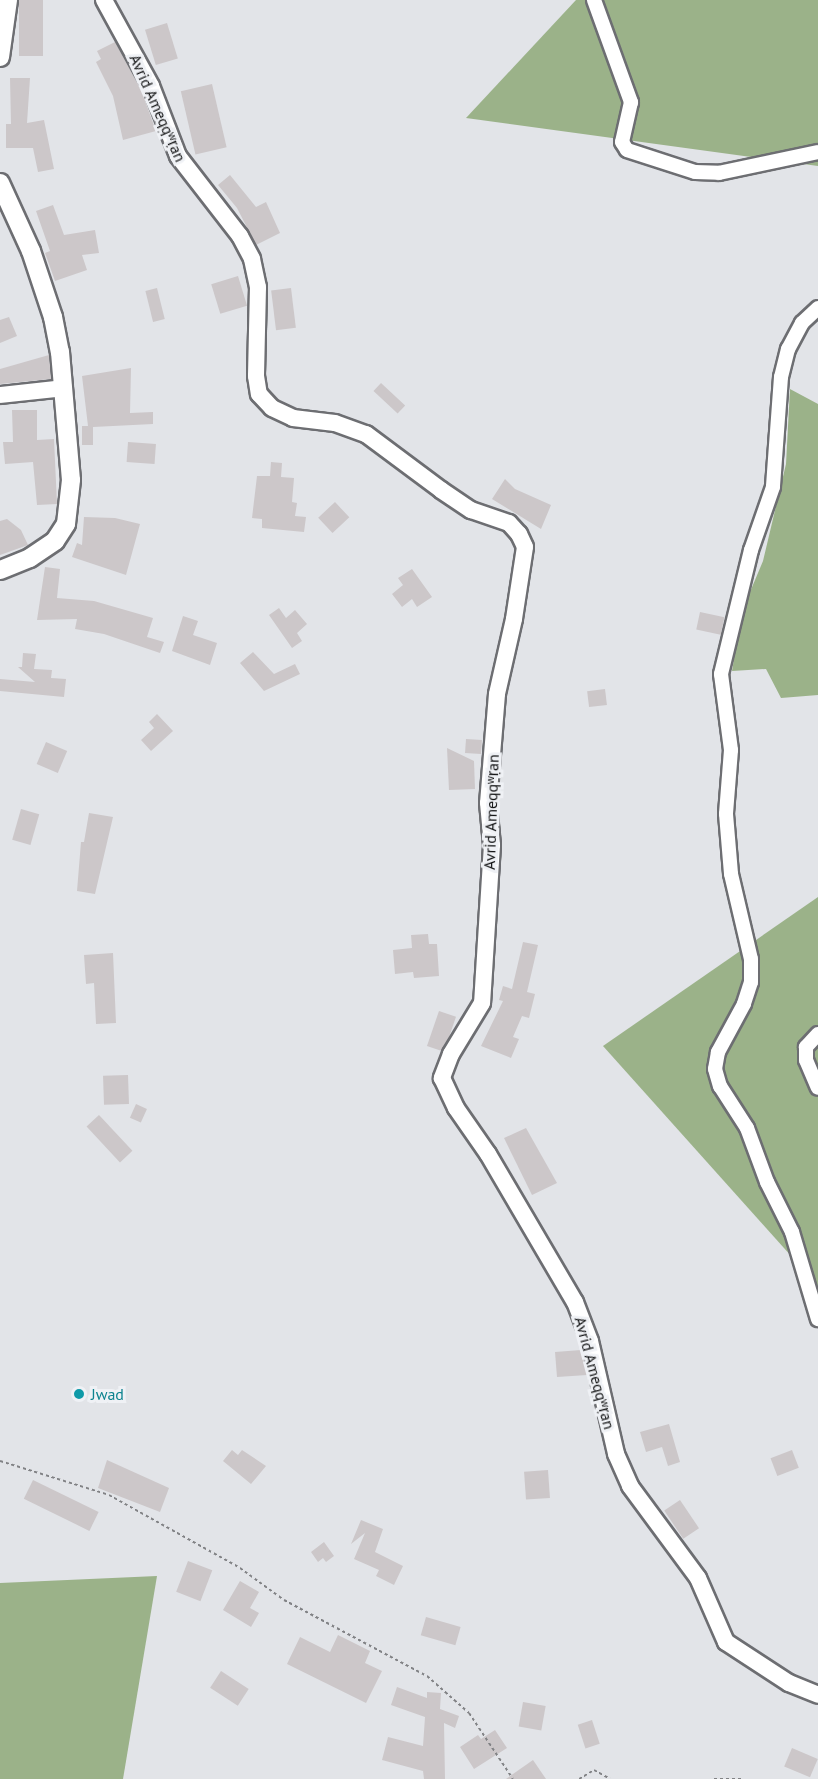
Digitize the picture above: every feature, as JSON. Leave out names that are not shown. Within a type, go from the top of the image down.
[{"type":"main road","points":[[0,57],[8,0]]},
{"type":"main road","points":[[0,183],[43,284],[60,352],[71,480],[66,524],[48,547],[0,570]]},
{"type":"street","name":"Avrid Ameqqʷṛan","points":[[104,0],[151,86],[178,156],[240,236],[252,259],[258,287],[256,376],[259,394],[272,408],[293,418],[335,423],[366,434],[471,510],[510,524],[519,534],[525,547],[496,705],[488,802],[492,845],[482,1003],[451,1054],[442,1078],[456,1108],[488,1154],[574,1302],[590,1341],[616,1454],[630,1486],[698,1578],[726,1642],[789,1683],[818,1695]]},
{"type":"street","points":[[594,0],[631,102],[622,142],[627,150],[695,172],[719,173],[818,152]]},
{"type":"street","points":[[818,309],[802,323],[788,349],[781,377],[776,477],[751,550],[721,674],[731,750],[726,814],[731,873],[751,970],[744,1004],[718,1052],[715,1069],[720,1086],[747,1128],[767,1182],[792,1232],[818,1320]]},
{"type":"street","points":[[0,395],[64,388]]},
{"type":"street","points":[[818,1034],[806,1047],[806,1060],[818,1088]]},
{"type":"path","points":[[0,1461],[109,1495],[240,1568],[284,1600],[427,1676],[469,1713],[512,1779]]},
{"type":"path","points":[[579,1779],[594,1770],[610,1779]]},
{"type":"path","points":[[714,1779],[743,1779]]},
{"type":"green space","points":[[576,0],[818,0],[818,166],[466,118]]},
{"type":"green space","points":[[790,389],[818,404],[818,695],[781,698],[766,669],[732,671],[742,611],[763,561],[786,464]]},
{"type":"green space","points":[[818,897],[818,1286],[603,1046]]},
{"type":"green space","points":[[157,1576],[123,1779],[0,1779],[0,1583]]},
{"type":"building","points":[[19,0],[43,0],[43,56],[19,56]]},
{"type":"building","points":[[167,23],[178,58],[156,65],[145,30]]},
{"type":"building","points":[[115,42],[141,90],[156,131],[123,140],[113,96],[96,62],[101,59],[97,51]]},
{"type":"building","points":[[10,78],[30,78],[27,123],[44,120],[54,169],[38,172],[33,148],[6,148],[6,124],[11,124]]},
{"type":"building","points":[[212,84],[227,147],[195,155],[181,91]]},
{"type":"building","points":[[230,175],[256,207],[266,202],[280,233],[256,245],[237,208],[218,185]]},
{"type":"building","points":[[53,205],[64,235],[95,230],[99,253],[82,255],[87,270],[55,281],[45,253],[50,251],[36,211]]},
{"type":"building","points":[[238,276],[247,306],[220,314],[211,284]]},
{"type":"building","points":[[157,288],[165,319],[153,322],[145,291]]},
{"type":"building","points":[[291,288],[296,328],[276,330],[271,290]]},
{"type":"building","points":[[9,317],[17,336],[0,343],[0,320]]},
{"type":"building","points":[[49,355],[51,379],[0,384],[0,369]]},
{"type":"building","points":[[131,368],[130,413],[153,412],[153,424],[93,427],[93,445],[82,445],[82,426],[88,426],[82,376]]},
{"type":"building","points":[[381,383],[405,406],[398,414],[373,391]]},
{"type":"building","points":[[12,410],[37,410],[37,440],[54,439],[57,504],[37,505],[33,462],[5,464],[3,442],[13,442]]},
{"type":"building","points":[[128,442],[156,444],[155,464],[127,462]]},
{"type":"building","points":[[271,462],[282,463],[281,477],[294,478],[292,502],[297,503],[295,516],[306,517],[304,532],[262,528],[262,519],[252,518],[257,476],[270,476]]},
{"type":"building","points":[[505,479],[515,489],[551,505],[541,529],[492,499]]},
{"type":"building","points":[[335,502],[349,517],[333,533],[318,518]]},
{"type":"building","points":[[84,517],[115,518],[140,524],[126,575],[72,557],[77,543],[82,545]]},
{"type":"building","points":[[7,519],[21,530],[28,545],[0,555],[0,521]]},
{"type":"building","points":[[45,567],[60,569],[57,598],[94,601],[153,618],[147,637],[164,642],[160,653],[104,634],[75,629],[77,619],[37,620]]},
{"type":"building","points":[[412,569],[432,597],[417,607],[412,599],[402,607],[392,594],[403,585],[398,578]]},
{"type":"building","points":[[279,608],[286,618],[295,610],[307,624],[297,633],[302,641],[292,648],[269,615]]},
{"type":"building","points":[[700,612],[724,617],[721,635],[696,630]]},
{"type":"building","points":[[183,616],[198,621],[193,635],[217,643],[210,665],[172,651]]},
{"type":"building","points":[[253,652],[274,674],[295,664],[300,674],[264,691],[240,663]]},
{"type":"building","points":[[23,653],[36,654],[34,669],[52,670],[51,678],[66,679],[64,697],[0,691],[0,679],[35,682],[18,667],[22,667]]},
{"type":"building","points":[[605,689],[607,705],[589,707],[587,691]]},
{"type":"building","points":[[157,714],[173,731],[151,751],[141,740],[154,728],[149,722]]},
{"type":"building","points":[[466,739],[482,740],[481,754],[465,753]]},
{"type":"building","points":[[46,742],[67,751],[58,773],[37,764]]},
{"type":"building","points":[[447,748],[474,761],[475,789],[449,790]]},
{"type":"building","points":[[21,809],[39,814],[30,845],[12,840]]},
{"type":"building","points":[[89,813],[113,817],[95,894],[77,891],[81,842],[84,842]]},
{"type":"building","points":[[428,934],[429,944],[437,944],[439,976],[414,978],[413,972],[395,974],[393,950],[412,948],[411,935]]},
{"type":"building","points":[[523,942],[538,945],[527,992],[535,994],[529,1018],[522,1016],[513,1037],[519,1039],[511,1058],[481,1046],[503,1001],[499,1000],[503,986],[512,989]]},
{"type":"building","points":[[113,953],[116,1023],[96,1024],[94,983],[86,984],[84,955]]},
{"type":"building","points":[[439,1011],[456,1017],[444,1052],[427,1046]]},
{"type":"building","points":[[128,1075],[129,1104],[104,1105],[103,1076]]},
{"type":"building","points":[[136,1104],[147,1109],[141,1123],[130,1118]]},
{"type":"building","points":[[99,1115],[132,1151],[120,1162],[87,1127]]},
{"type":"building","points":[[526,1128],[557,1183],[532,1195],[504,1138]]},
{"type":"building","points":[[581,1350],[587,1375],[557,1377],[555,1352]]},
{"type":"building","points":[[669,1424],[680,1462],[668,1466],[662,1447],[646,1452],[640,1432]]},
{"type":"building","points":[[232,1450],[238,1455],[242,1450],[266,1466],[251,1484],[223,1461]]},
{"type":"building","points":[[792,1450],[799,1468],[777,1476],[771,1458]]},
{"type":"building","points":[[107,1460],[169,1488],[160,1512],[98,1488]]},
{"type":"building","points":[[548,1470],[550,1498],[526,1500],[524,1472]]},
{"type":"building","points":[[33,1480],[99,1512],[89,1531],[24,1499]]},
{"type":"building","points":[[680,1500],[699,1528],[683,1539],[664,1511]]},
{"type":"building","points":[[361,1520],[383,1529],[375,1552],[403,1566],[394,1585],[376,1576],[379,1570],[354,1559],[365,1533],[351,1544]]},
{"type":"building","points":[[324,1542],[334,1556],[326,1562],[323,1558],[318,1562],[311,1552]]},
{"type":"building","points":[[188,1561],[212,1570],[200,1601],[176,1592]]},
{"type":"building","points":[[240,1581],[259,1592],[250,1608],[259,1613],[251,1627],[223,1610]]},
{"type":"building","points":[[426,1617],[461,1627],[455,1645],[421,1635]]},
{"type":"building","points":[[338,1635],[370,1651],[365,1663],[382,1671],[366,1703],[287,1664],[300,1637],[330,1652]]},
{"type":"building","points":[[221,1671],[249,1689],[238,1706],[210,1688]]},
{"type":"building","points":[[397,1687],[427,1698],[427,1692],[441,1693],[440,1709],[459,1716],[455,1728],[444,1723],[445,1779],[424,1779],[423,1771],[382,1760],[388,1737],[423,1746],[425,1717],[391,1705]]},
{"type":"building","points":[[523,1702],[546,1706],[541,1731],[519,1727]]},
{"type":"building","points":[[592,1720],[600,1744],[585,1748],[578,1725]]},
{"type":"building","points":[[495,1730],[507,1748],[474,1769],[460,1747],[478,1735],[481,1739]]},
{"type":"building","points":[[792,1748],[818,1759],[810,1777],[784,1766]]},
{"type":"building","points":[[533,1760],[546,1779],[506,1779]]},
{"type":"place","name":"Jwad","points":[[79,1394]]}]
